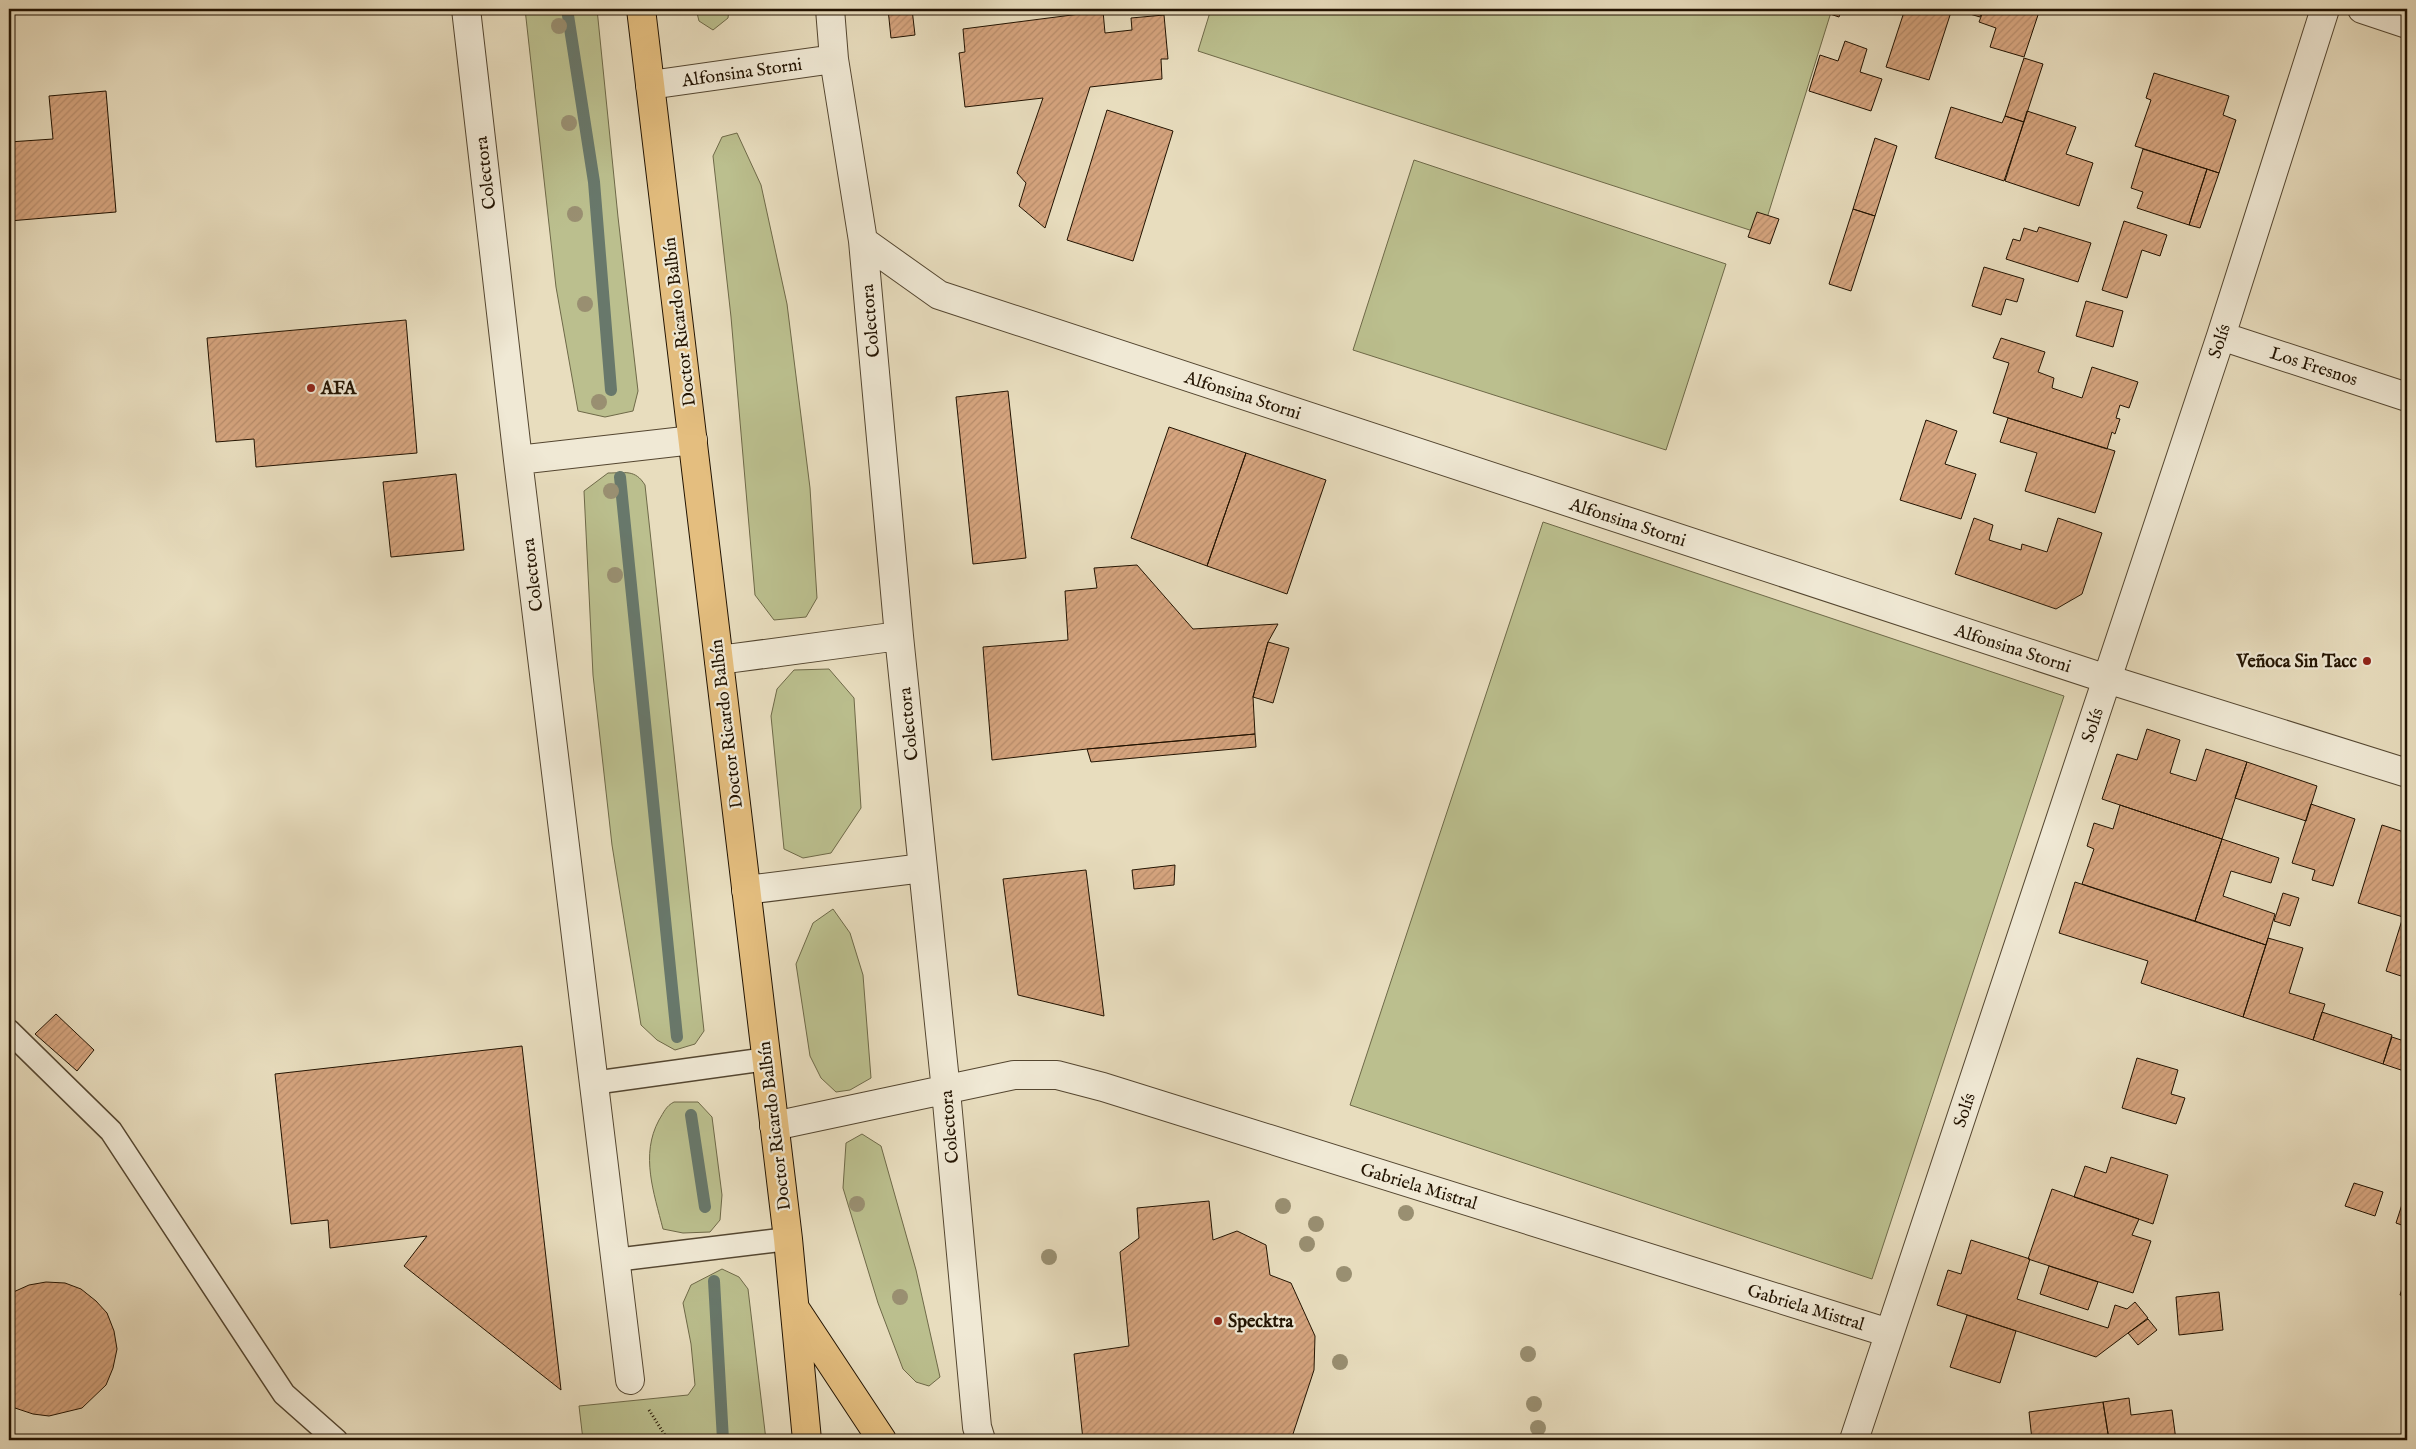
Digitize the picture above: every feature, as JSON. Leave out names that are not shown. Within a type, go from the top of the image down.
[{"type":"main road","name":"Doctor Ricardo Balbín","points":[[641,9],[788,1239],[807,1440]]},
{"type":"main road","points":[[795,1307],[882,1440]]},
{"type":"street","name":"Colectora","points":[[466,9],[518,460],[630,1380]]},
{"type":"street","name":"Colectora","points":[[830,9],[834,58],[863,242],[899,636],[946,1091],[977,1427],[981,1440]]},
{"type":"street","name":"Solís","points":[[1854,1440],[2221,336],[2324,9]]},
{"type":"street","points":[[2362,9],[2407,24]]},
{"type":"street","name":"Alfonsina Storni","points":[[650,85],[834,58]]},
{"type":"street","name":"Alfonsina Storni","points":[[863,242],[939,296],[2108,679],[2407,774]]},
{"type":"street","name":"Los Fresnos","points":[[2221,336],[2407,397]]},
{"type":"street","points":[[518,460],[693,440]]},
{"type":"street","points":[[719,660],[899,636]]},
{"type":"street","points":[[746,890],[923,868]]},
{"type":"street","name":"Gabriela Mistral","points":[[774,1126],[946,1091],[1014,1075],[1057,1075],[1104,1087],[1889,1333]]},
{"type":"lane","points":[[9,1031],[111,1131],[284,1394],[336,1440]]},
{"type":"lane","points":[[593,1083],[766,1060]]},
{"type":"lane","points":[[615,1260],[788,1239]]},
{"type":"green space","points":[[525,9],[597,9],[638,391],[633,411],[605,417],[578,411],[556,287]]},
{"type":"green space","points":[[696,9],[729,9],[728,18],[713,30],[699,21]]},
{"type":"green space","points":[[1211,9],[1832,9],[1762,234],[1198,51]]},
{"type":"green space","points":[[737,133],[761,185],[787,304],[810,488],[817,598],[806,617],[774,620],[755,595],[731,317],[713,156],[722,137]]},
{"type":"green space","points":[[1414,160],[1726,264],[1666,450],[1353,350]]},
{"type":"green space","points":[[608,473],[633,474],[645,485],[704,1031],[695,1044],[675,1050],[657,1040],[641,1025],[612,845],[593,675],[584,491]]},
{"type":"green space","points":[[1543,522],[2064,696],[1872,1279],[1350,1105]]},
{"type":"green space","points":[[829,669],[854,698],[861,808],[831,853],[803,858],[784,849],[771,716],[777,689],[794,670]]},
{"type":"green space","points":[[833,909],[850,933],[863,975],[871,1078],[850,1090],[836,1092],[821,1078],[810,1056],[796,964],[813,923]]},
{"type":"green space","points":[[674,1102],[698,1102],[712,1117],[722,1195],[720,1220],[710,1232],[683,1233],[663,1229],[650,1174],[650,1147],[653,1133],[659,1120],[667,1107]]},
{"type":"green space","points":[[862,1134],[881,1146],[916,1270],[940,1377],[929,1386],[916,1382],[903,1369],[878,1303],[843,1188],[846,1143]]},
{"type":"green space","points":[[722,1269],[739,1277],[748,1289],[766,1440],[583,1440],[579,1406],[688,1395],[695,1385],[691,1344],[683,1303],[691,1285]]},
{"type":"building","points":[[888,9],[912,9],[915,35],[891,38]]},
{"type":"building","points":[[1826,9],[1842,9],[1839,17],[1824,12]]},
{"type":"building","points":[[1905,9],[1952,9],[1929,80],[1886,67]]},
{"type":"building","points":[[1953,9],[1983,9],[1980,17]]},
{"type":"building","points":[[1984,9],[2040,9],[2024,57],[1990,47],[1996,28],[1979,22]]},
{"type":"building","points":[[1103,11],[1105,33],[1132,30],[1131,18],[1164,15],[1168,59],[1161,59],[1162,79],[1090,87],[1045,228],[1019,206],[1026,183],[1017,173],[1043,98],[965,107],[959,53],[965,52],[963,29]]},
{"type":"building","points":[[1845,41],[1867,49],[1860,72],[1882,79],[1871,111],[1809,91],[1820,55],[1838,61]]},
{"type":"building","points":[[2024,58],[2043,64],[2024,122],[2005,116]]},
{"type":"building","points":[[2154,73],[2229,96],[2223,115],[2236,120],[2219,173],[2135,146],[2151,100],[2146,98]]},
{"type":"building","points":[[106,91],[116,212],[9,221],[9,142],[53,139],[49,96]]},
{"type":"building","points":[[1951,107],[2002,123],[2005,116],[2024,122],[2004,181],[1935,158]]},
{"type":"building","points":[[1107,110],[1173,131],[1133,261],[1067,240]]},
{"type":"building","points":[[2027,111],[2076,127],[2066,154],[2093,163],[2079,206],[2005,181]]},
{"type":"building","points":[[1875,138],[1897,146],[1875,216],[1853,209]]},
{"type":"building","points":[[2143,149],[2207,169],[2189,225],[2137,208],[2143,192],[2131,188]]},
{"type":"building","points":[[2207,169],[2219,173],[2200,228],[2189,225]]},
{"type":"building","points":[[1853,209],[1875,216],[1851,291],[1829,284]]},
{"type":"building","points":[[1757,212],[1779,219],[1770,244],[1748,237]]},
{"type":"building","points":[[2124,221],[2167,235],[2160,256],[2142,250],[2127,298],[2102,290]]},
{"type":"building","points":[[2039,227],[2091,243],[2078,282],[2006,259],[2013,239],[2020,241],[2024,228],[2037,232]]},
{"type":"building","points":[[1984,267],[2024,279],[2017,302],[2006,299],[2001,315],[1972,306]]},
{"type":"building","points":[[2086,301],[2123,311],[2113,347],[2076,336]]},
{"type":"building","name":"AFA","points":[[406,320],[417,453],[256,467],[254,439],[216,442],[207,338]]},
{"type":"building","points":[[2001,338],[2045,352],[2038,372],[2054,378],[2052,388],[2082,398],[2092,367],[2138,382],[2129,408],[2120,405],[2116,418],[2120,419],[2115,434],[2112,432],[2107,449],[1993,413],[2009,363],[1993,358]]},
{"type":"building","points":[[1008,391],[1026,558],[973,564],[956,397]]},
{"type":"building","points":[[2008,418],[2115,451],[2095,513],[2025,491],[2037,453],[2000,442]]},
{"type":"building","points":[[1926,420],[1957,431],[1945,464],[1976,474],[1961,519],[1900,500]]},
{"type":"building","points":[[1169,427],[1246,453],[1207,566],[1131,538]]},
{"type":"building","points":[[1246,453],[1326,480],[1287,594],[1207,566]]},
{"type":"building","points":[[456,474],[464,550],[391,557],[383,482]]},
{"type":"building","points":[[1974,518],[1993,525],[1989,540],[2021,550],[2022,544],[2047,552],[2058,518],[2102,533],[2082,594],[2056,609],[1955,574]]},
{"type":"building","points":[[1137,565],[1193,629],[1278,624],[1268,642],[1253,697],[1255,734],[1087,749],[992,760],[983,647],[1068,640],[1065,591],[1097,588],[1094,568]]},
{"type":"building","points":[[1268,642],[1289,648],[1273,703],[1253,697]]},
{"type":"building","points":[[2147,729],[2180,740],[2170,773],[2196,781],[2206,749],[2247,762],[2222,839],[2102,799],[2117,754],[2137,760]]},
{"type":"building","points":[[1255,734],[1256,747],[1091,762],[1087,749]]},
{"type":"building","points":[[2247,762],[2317,786],[2306,821],[2235,798]]},
{"type":"building","points":[[2311,804],[2355,819],[2333,886],[2312,880],[2315,870],[2292,863]]},
{"type":"building","points":[[2120,805],[2222,839],[2195,921],[2082,884],[2094,849],[2087,846],[2094,823],[2113,829]]},
{"type":"building","points":[[2382,825],[2407,833],[2407,978],[2386,971],[2403,917],[2358,903]]},
{"type":"building","points":[[2222,839],[2279,858],[2271,883],[2231,871],[2223,896],[2275,914],[2266,945],[2195,921]]},
{"type":"building","points":[[1175,865],[1174,885],[1134,889],[1132,870]]},
{"type":"building","points":[[1086,870],[1104,1016],[1018,995],[1003,879]]},
{"type":"building","points":[[2075,882],[2266,945],[2243,1017],[2141,983],[2148,961],[2059,933]]},
{"type":"building","points":[[2283,893],[2299,898],[2290,926],[2274,921]]},
{"type":"building","points":[[2268,938],[2303,948],[2289,993],[2325,1004],[2313,1040],[2243,1017]]},
{"type":"building","points":[[2322,1012],[2392,1035],[2383,1064],[2313,1040]]},
{"type":"building","points":[[56,1014],[94,1050],[77,1071],[35,1034]]},
{"type":"building","points":[[2392,1037],[2407,1042],[2407,1072],[2383,1064]]},
{"type":"building","points":[[522,1046],[561,1390],[404,1266],[427,1236],[330,1248],[328,1220],[291,1224],[275,1074]]},
{"type":"building","points":[[2137,1058],[2178,1070],[2171,1094],[2185,1098],[2176,1124],[2122,1108]]},
{"type":"building","points":[[2111,1157],[2168,1175],[2153,1224],[2074,1197],[2085,1166],[2106,1173]]},
{"type":"building","points":[[2354,1183],[2383,1192],[2375,1216],[2345,1206]]},
{"type":"building","points":[[2052,1189],[2139,1219],[2132,1235],[2151,1241],[2133,1293],[2028,1259]]},
{"type":"building","points":[[2407,1189],[2407,1227],[2396,1223]]},
{"type":"building","name":"Specktra","points":[[1209,1201],[1213,1240],[1237,1231],[1266,1245],[1270,1275],[1291,1283],[1315,1336],[1314,1370],[1291,1440],[1083,1440],[1074,1354],[1129,1346],[1120,1252],[1139,1238],[1137,1208]]},
{"type":"building","points":[[1971,1240],[2030,1259],[2017,1299],[2108,1328],[2115,1305],[2127,1309],[2135,1302],[2148,1318],[2096,1357],[1937,1305],[1948,1270],[1961,1274]]},
{"type":"building","points":[[9,1241],[13,1262],[9,1281]]},
{"type":"building","points":[[2049,1266],[2098,1282],[2088,1310],[2040,1294]]},
{"type":"building","points":[[2407,1272],[2407,1297],[2400,1295]]},
{"type":"building","points":[[46,1282],[65,1283],[81,1289],[96,1301],[107,1313],[114,1331],[117,1349],[113,1368],[106,1385],[82,1408],[49,1416],[33,1414],[9,1406],[9,1294],[29,1285]]},
{"type":"building","points":[[2219,1292],[2223,1330],[2179,1335],[2176,1297]]},
{"type":"building","points":[[1967,1315],[2016,1331],[2000,1383],[1950,1367]]},
{"type":"building","points":[[2148,1319],[2157,1330],[2138,1345],[2128,1333]]},
{"type":"building","points":[[2129,1398],[2131,1415],[2172,1410],[2176,1440],[2109,1440],[2103,1402]]},
{"type":"building","points":[[2103,1402],[2109,1440],[2032,1440],[2029,1412]]},
{"type":"waterway","points":[[567,9],[594,182],[611,390]]},
{"type":"waterway","points":[[620,477],[677,1037]]},
{"type":"waterway","points":[[691,1115],[705,1207]]},
{"type":"waterway","points":[[714,1281],[723,1440]]},
{"type":"place","name":"AFA","points":[[311,388]]},
{"type":"place","name":"Veñoca Sin Tacc","points":[[2367,661]]},
{"type":"place","name":"Specktra","points":[[1218,1321]]}]
